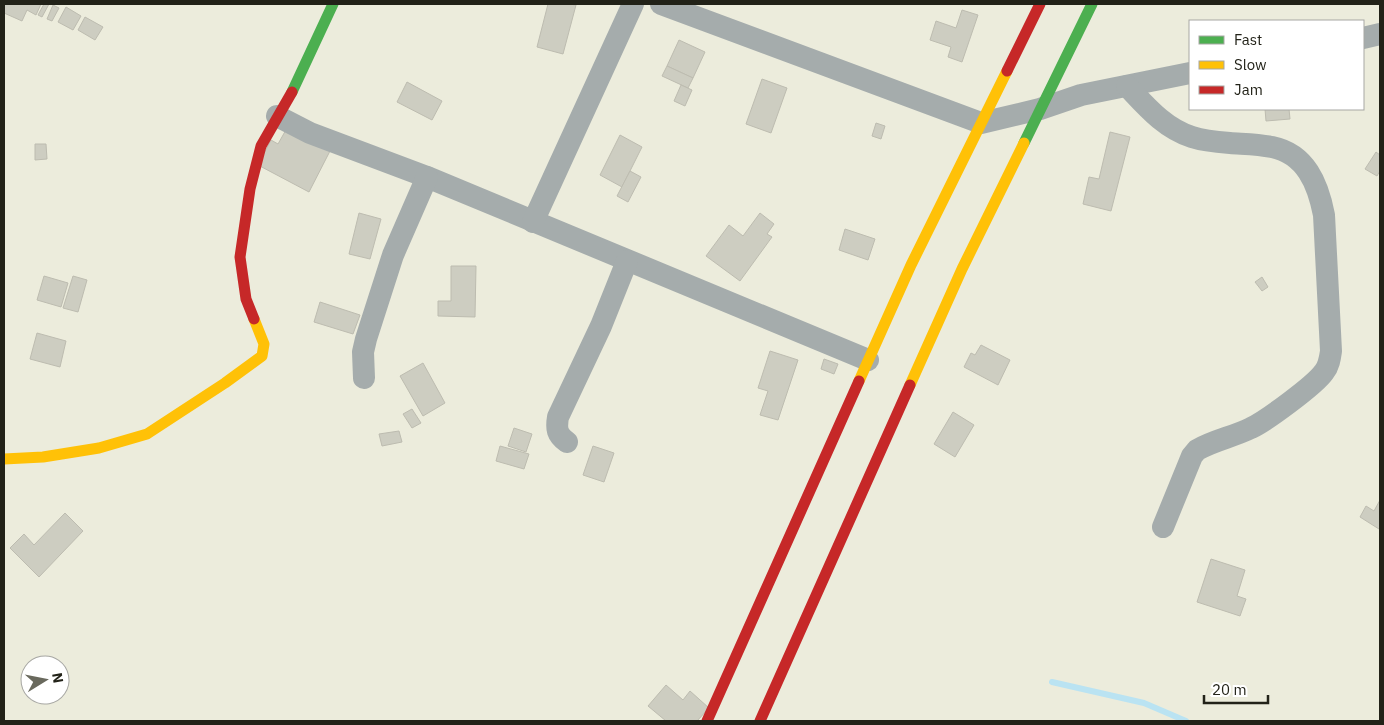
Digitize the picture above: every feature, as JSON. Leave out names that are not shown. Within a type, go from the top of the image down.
[{"type":"street","points":[[4,460],[43,457],[99,448],[147,434],[225,383],[262,356],[264,344],[246,299],[240,257],[250,189],[261,146],[294,89],[333,4]]},
{"type":"street","points":[[533,222],[633,4]]},
{"type":"street","points":[[661,4],[981,123],[1040,110],[1081,95],[1189,73]]},
{"type":"street","points":[[707,721],[911,265],[1040,4]]},
{"type":"street","points":[[760,721],[962,269],[1092,4]]},
{"type":"street","points":[[1364,38],[1380,34]]},
{"type":"street","points":[[1127,86],[1158,118],[1174,129],[1192,137],[1210,141],[1272,146],[1296,158],[1315,181],[1321,196],[1324,214],[1331,350],[1329,363],[1315,382],[1253,428],[1197,450],[1192,456],[1163,527]]},
{"type":"street","points":[[277,116],[310,133],[427,177],[868,360]]},
{"type":"street","points":[[364,378],[363,352],[377,305],[400,238],[427,177]]},
{"type":"street","points":[[567,442],[559,436],[557,431],[558,417],[601,326],[627,261]]},
{"type":"building","points":[[4,4],[41,4],[36,15],[27,10],[22,21],[4,13]]},
{"type":"building","points":[[44,4],[49,4],[42,17],[38,15]]},
{"type":"building","points":[[548,4],[576,5],[563,54],[537,47]]},
{"type":"building","points":[[53,5],[59,8],[52,21],[47,19]]},
{"type":"building","points":[[66,7],[81,16],[73,30],[58,22]]},
{"type":"building","points":[[962,10],[978,15],[962,62],[948,57],[951,47],[930,40],[936,21],[956,28]]},
{"type":"building","points":[[85,17],[103,27],[95,40],[78,30]]},
{"type":"building","points":[[679,40],[705,52],[693,78],[667,66]]},
{"type":"building","points":[[667,66],[693,78],[688,88],[662,76]]},
{"type":"building","points":[[762,79],[787,88],[771,133],[746,124]]},
{"type":"building","points":[[407,82],[442,101],[432,120],[397,102]]},
{"type":"building","points":[[681,85],[692,90],[685,106],[674,101]]},
{"type":"building","points":[[1265,110],[1289,110],[1290,119],[1266,121]]},
{"type":"building","points":[[876,123],[885,126],[881,139],[872,136]]},
{"type":"building","points":[[287,128],[330,151],[309,192],[258,165],[271,140],[278,144]]},
{"type":"building","points":[[1110,132],[1130,137],[1111,211],[1083,204],[1089,177],[1099,179]]},
{"type":"building","points":[[620,135],[642,147],[622,187],[600,175]]},
{"type":"building","points":[[35,144],[46,144],[47,159],[35,160]]},
{"type":"building","points":[[1376,152],[1380,155],[1380,171],[1377,176],[1365,169]]},
{"type":"building","points":[[630,171],[641,177],[628,202],[617,196]]},
{"type":"building","points":[[359,213],[381,219],[370,259],[349,254]]},
{"type":"building","points":[[760,213],[774,224],[767,234],[772,237],[740,281],[706,256],[729,225],[743,236]]},
{"type":"building","points":[[845,229],[875,239],[868,260],[839,250]]},
{"type":"building","points":[[451,266],[476,266],[475,317],[438,316],[438,301],[451,301]]},
{"type":"building","points":[[44,276],[68,283],[61,307],[37,300]]},
{"type":"building","points":[[73,276],[87,280],[78,312],[63,308]]},
{"type":"building","points":[[1262,277],[1268,287],[1262,291],[1255,282]]},
{"type":"building","points":[[320,302],[360,315],[353,334],[314,322]]},
{"type":"building","points":[[37,333],[66,341],[60,367],[30,359]]},
{"type":"building","points":[[981,345],[1010,360],[998,385],[964,367],[971,353],[975,355]]},
{"type":"building","points":[[770,351],[798,360],[778,420],[760,415],[768,391],[758,388]]},
{"type":"building","points":[[824,359],[838,364],[834,374],[821,369]]},
{"type":"building","points":[[423,363],[445,403],[423,416],[400,376]]},
{"type":"building","points":[[412,409],[421,423],[412,428],[403,414]]},
{"type":"building","points":[[953,412],[974,425],[955,457],[934,444]]},
{"type":"building","points":[[514,428],[532,434],[526,452],[508,446]]},
{"type":"building","points":[[399,431],[402,442],[382,446],[379,434]]},
{"type":"building","points":[[500,446],[529,454],[524,469],[496,461]]},
{"type":"building","points":[[593,446],[614,453],[604,482],[583,475]]},
{"type":"building","points":[[1380,500],[1379,529],[1360,517],[1366,506],[1374,511]]},
{"type":"building","points":[[65,513],[83,531],[39,577],[10,548],[24,534],[34,545]]},
{"type":"building","points":[[1211,559],[1245,570],[1237,596],[1246,599],[1240,616],[1197,602]]},
{"type":"building","points":[[666,685],[683,700],[690,691],[709,708],[697,721],[666,721],[648,706]]},
{"type":"waterway","points":[[1052,682],[1144,703],[1186,721]]},
{"type":"traffic: fast","points":[[292,92],[333,4]]},
{"type":"traffic: fast","points":[[1024,143],[1092,4]]},
{"type":"traffic: slow","points":[[859,381],[911,265],[1007,71]]},
{"type":"traffic: slow","points":[[910,385],[962,269],[1024,143]]},
{"type":"traffic: slow","points":[[4,459],[43,457],[99,448],[147,434],[225,383],[262,356],[264,344],[254,319]]},
{"type":"traffic: jam","points":[[1007,71],[1040,4]]},
{"type":"traffic: jam","points":[[254,319],[246,299],[240,257],[250,189],[261,146],[292,92]]},
{"type":"traffic: jam","points":[[707,721],[859,381]]},
{"type":"traffic: jam","points":[[760,721],[910,385]]}]
